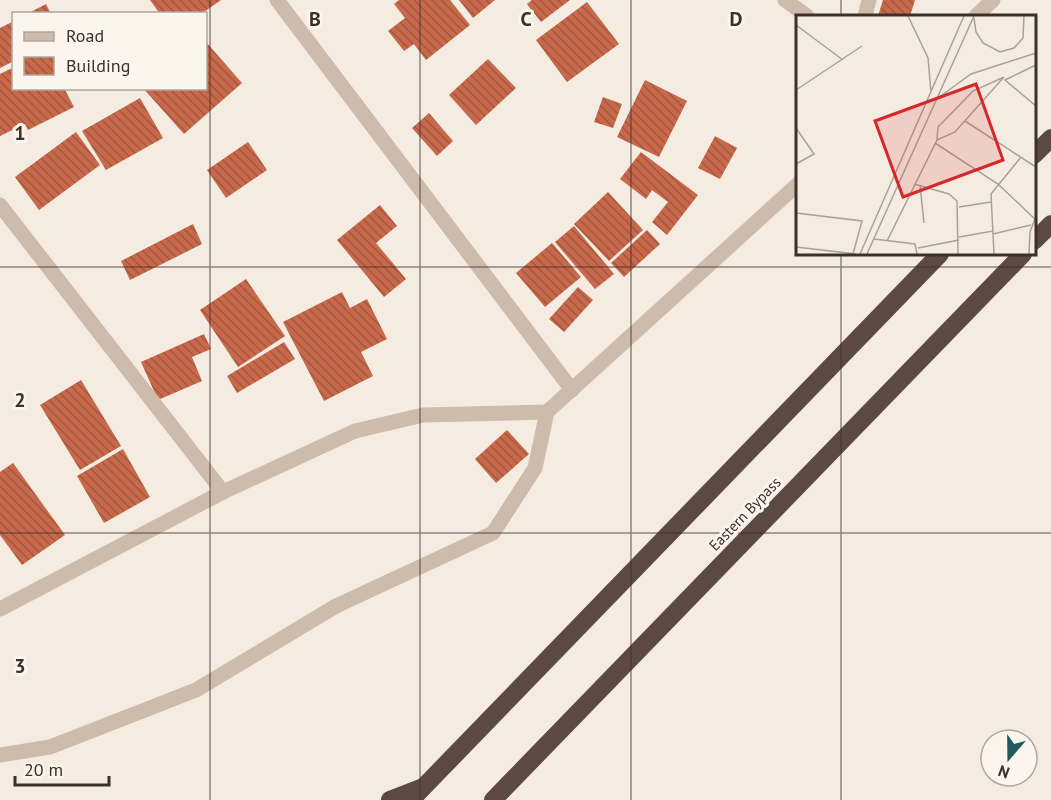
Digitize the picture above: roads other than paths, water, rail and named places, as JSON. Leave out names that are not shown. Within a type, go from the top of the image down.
[{"type":"highway","points":[[1036,155],[1051,138]]},
{"type":"highway","points":[[1036,240],[1051,224]]},
{"type":"highway","points":[[411,800],[939,255]]},
{"type":"highway","name":"Eastern Bypass","points":[[493,800],[1022,255]]},
{"type":"highway","points":[[390,800],[425,786]]},
{"type":"street","points":[[277,0],[572,390]]},
{"type":"street","points":[[785,0],[806,15]]},
{"type":"street","points":[[865,15],[869,0]]},
{"type":"street","points":[[977,15],[993,0]]},
{"type":"street","points":[[0,755],[50,747],[196,690],[336,606],[493,533],[535,468],[548,412],[796,186]]},
{"type":"street","points":[[0,205],[223,492]]},
{"type":"street","points":[[0,609],[223,492],[355,432],[423,415],[548,412]]}]
